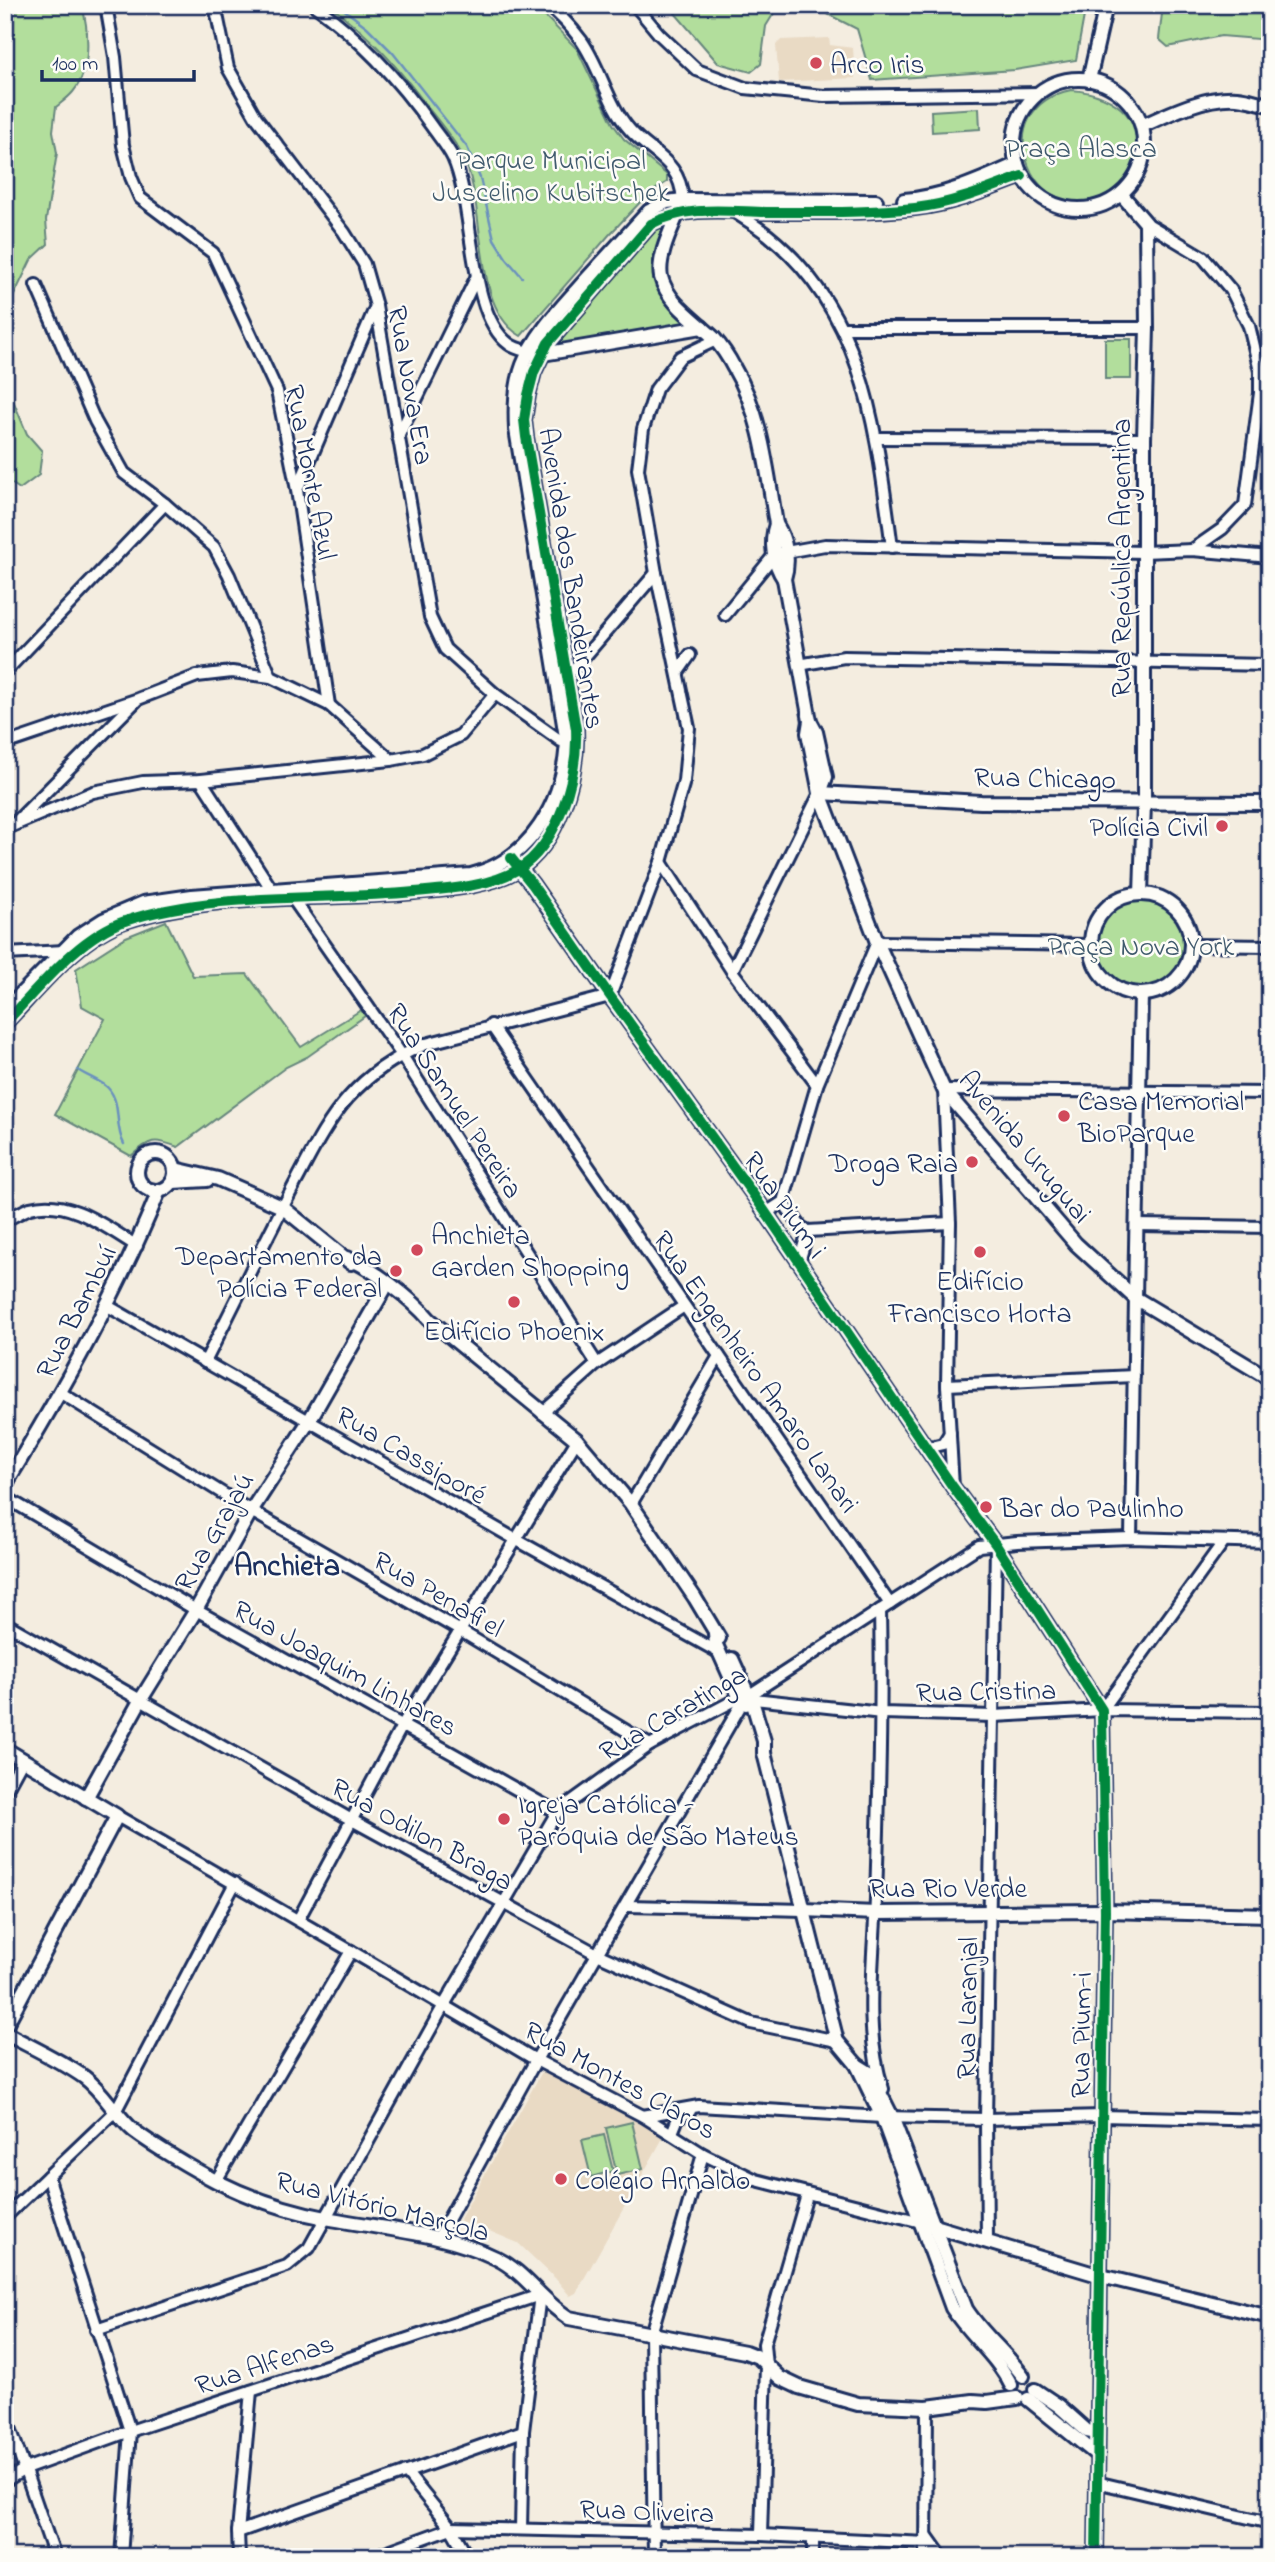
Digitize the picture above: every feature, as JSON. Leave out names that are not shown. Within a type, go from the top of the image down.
[{"type":"street","name":"Rua Monte Azul","points":[[106,5],[115,57],[123,145],[131,177],[140,198],[214,253],[277,391],[297,490],[329,705]]},
{"type":"street","name":"Rua Nova Era","points":[[215,5],[228,68],[256,117],[344,232],[363,264],[376,306],[430,617],[445,649],[495,694],[572,744]]},
{"type":"street","points":[[314,5],[357,39],[395,79],[453,157],[461,182],[477,276],[492,326],[509,344],[535,354],[702,327]]},
{"type":"street","points":[[548,5],[582,41],[618,116],[677,172],[683,200]]},
{"type":"street","points":[[635,5],[659,34],[697,70],[745,89],[824,96],[1039,93]]},
{"type":"street","points":[[1089,80],[1106,5]]},
{"type":"street","points":[[1089,80],[1107,85],[1122,95],[1134,109],[1144,138],[1142,163],[1121,194],[1105,204],[1086,209],[1067,208],[1041,197],[1020,170],[1014,135],[1027,105],[1039,93],[1063,82],[1089,80]]},
{"type":"street","points":[[1142,126],[1171,113],[1214,100],[1238,98],[1270,105]]},
{"type":"street","name":"Avenida dos Bandeirantes","points":[[5,1023],[76,951],[112,925],[167,908],[204,903],[385,894],[447,888],[505,876],[520,868],[536,852],[556,824],[569,792],[576,762],[553,653],[516,429],[519,377],[535,354],[556,314],[649,211],[667,202],[915,199],[1020,170]]},
{"type":"street","name":"Avenida dos Bandeirantes","points":[[5,1010],[61,951],[90,928],[144,903],[170,898],[471,875],[486,872],[511,858],[529,840],[549,811],[572,744],[566,674],[525,429],[535,354],[548,343],[652,224],[678,213],[692,210],[764,212],[916,208],[978,193],[1020,170]]},
{"type":"street","points":[[1121,194],[1146,223],[1203,257],[1231,290],[1248,326],[1255,349],[1260,393],[1245,505],[1222,528],[1192,550]]},
{"type":"street","name":"Avenida Uruguai","points":[[683,200],[661,263],[661,275],[667,292],[716,340],[735,369],[751,403],[762,440],[776,524],[783,535],[781,553],[788,567],[784,579],[799,665],[810,721],[816,732],[826,776],[820,793],[877,942],[944,1090],[1076,1244],[1135,1298],[1202,1340],[1267,1375]]},
{"type":"street","points":[[733,211],[769,236]]},
{"type":"street","points":[[764,212],[762,225],[769,236],[813,282],[843,328],[864,383],[877,438],[892,547]]},
{"type":"street","name":"Rua República Argentina","points":[[1140,894],[1144,803],[1146,223]]},
{"type":"street","points":[[398,437],[477,276]]},
{"type":"street","points":[[36,285],[95,421],[124,473],[214,547],[229,575],[271,677]]},
{"type":"street","points":[[297,490],[376,306]]},
{"type":"street","points":[[843,328],[1147,328]]},
{"type":"street","points":[[205,1362],[282,1207],[327,1126],[367,1080],[401,1054],[426,1044],[610,996],[661,862],[684,781],[689,729],[656,573],[638,469],[643,429],[656,389],[680,357],[716,340]]},
{"type":"street","points":[[1258,414],[1270,388]]},
{"type":"street","points":[[877,438],[1144,439]]},
{"type":"street","points":[[5,672],[165,504]]},
{"type":"street","points":[[725,615],[781,553],[825,545],[1143,552],[1192,550],[1270,557]]},
{"type":"street","points":[[553,653],[559,668],[566,674],[575,668],[656,573]]},
{"type":"street","points":[[678,672],[690,655]]},
{"type":"street","points":[[799,665],[844,657],[1270,665]]},
{"type":"street","points":[[5,744],[197,676],[232,672],[271,677],[329,705],[391,760]]},
{"type":"street","points":[[8,830],[93,792],[143,782],[201,780],[391,760],[423,754],[461,735],[495,694]]},
{"type":"street","points":[[8,830],[138,699]]},
{"type":"street","points":[[201,780],[272,890]]},
{"type":"street","points":[[732,971],[820,793]]},
{"type":"street","name":"Rua Chicago","points":[[820,793],[981,802],[1270,803]]},
{"type":"street","points":[[511,858],[536,891]]},
{"type":"street","points":[[661,862],[732,971],[817,1085]]},
{"type":"street","points":[[505,876],[536,891]]},
{"type":"street","name":"Rua Pium i","points":[[536,891],[766,1213],[953,1487],[996,1545]]},
{"type":"street","points":[[1140,894],[1165,900],[1177,909],[1185,920],[1191,945],[1181,974],[1157,992],[1141,994],[1116,988],[1106,981],[1098,972],[1090,945],[1093,930],[1105,909],[1128,896],[1140,894]]},
{"type":"street","name":"Rua Samuel Pereira","points":[[293,899],[401,1054],[597,1364]]},
{"type":"street","points":[[766,1213],[783,1202],[817,1085],[877,942],[1090,945]]},
{"type":"street","points":[[1191,945],[1270,946]]},
{"type":"street","points":[[5,954],[76,951]]},
{"type":"street","points":[[1131,1538],[1141,994]]},
{"type":"street","name":"Rua Engenheiro Amaro Lanari","points":[[491,1025],[890,1604]]},
{"type":"street","points":[[953,1487],[947,1385],[950,1223],[944,1090],[1270,1093]]},
{"type":"street","points":[[173,1182],[175,1169],[169,1158],[159,1153],[147,1155],[139,1164],[137,1175],[147,1190],[159,1191],[173,1182],[218,1179]]},
{"type":"street","points":[[175,1169],[218,1179],[282,1207],[347,1258],[356,1270],[416,1314],[430,1320]]},
{"type":"street","name":"Rua Bambuí","points":[[5,1485],[61,1393],[137,1246],[159,1191]]},
{"type":"street","points":[[755,1198],[783,1202],[801,1227],[808,1231],[950,1223]]},
{"type":"street","points":[[5,1220],[31,1208],[60,1207],[88,1216],[137,1246]]},
{"type":"street","points":[[1137,1225],[1270,1227]]},
{"type":"street","points":[[799,1262],[808,1231]]},
{"type":"street","points":[[347,1258],[360,1262],[421,1309],[430,1320],[577,1440],[631,1504],[695,1598],[715,1634],[720,1653],[738,1694],[753,1704],[837,2040],[857,2065],[870,2073],[927,2224],[952,2308],[964,2327],[1021,2392],[1096,2454]]},
{"type":"street","name":"Rua Grajaú","points":[[86,1798],[251,1511],[309,1421],[384,1290]]},
{"type":"street","name":"Rua Cassiporé","points":[[106,1305],[720,1653]]},
{"type":"street","points":[[542,1413],[597,1364],[684,1306]]},
{"type":"street","points":[[631,1504],[719,1356]]},
{"type":"street","points":[[947,1385],[1134,1376]]},
{"type":"street","name":"Rua Penafiel","points":[[61,1393],[251,1511],[459,1630],[650,1745]]},
{"type":"street","points":[[926,1448],[943,1444],[950,1433]]},
{"type":"street","points":[[298,1920],[403,1724],[577,1440]]},
{"type":"street","name":"Rua Joaquim Linhares","points":[[5,1497],[196,1610],[557,1812]]},
{"type":"street","name":"Rua Caratinga","points":[[96,2330],[287,2266],[309,2248],[444,2006],[557,1812],[650,1745],[737,1699],[745,1698],[979,1546],[1131,1538],[1270,1542]]},
{"type":"street","points":[[996,1545],[1000,1562],[1102,1710],[1224,1541]]},
{"type":"street","name":"Rua Laranjal","points":[[987,2242],[986,2119],[993,1716],[1000,1562]]},
{"type":"street","points":[[880,1610],[882,1713],[872,2015],[877,2070],[887,2117]]},
{"type":"street","name":"Rua Odilon Braga","points":[[5,1623],[351,1819],[597,1954],[751,2023],[837,2040]]},
{"type":"street","points":[[695,1641],[715,1634]]},
{"type":"street","points":[[438,2238],[536,2060],[745,1698],[746,1689],[724,1643],[715,1634]]},
{"type":"street","name":"Rua Cristina","points":[[745,1698],[882,1713],[993,1716],[1102,1710],[1270,1712]]},
{"type":"street","name":"Rua Pium-i","points":[[1096,2557],[1105,1911],[1102,1710]]},
{"type":"street","name":"Rua Montes Claros","points":[[5,1749],[536,2060],[643,2116],[703,2154],[755,2180],[927,2224],[1101,2276],[1270,2317]]},
{"type":"street","points":[[5,1792],[23,1759]]},
{"type":"street","points":[[5,2027],[117,1816]]},
{"type":"street","points":[[5,2217],[115,2112],[235,1883]]},
{"type":"street","name":"Rua Rio Verde","points":[[626,1906],[876,1913],[1105,1911],[1270,1915]]},
{"type":"street","points":[[216,2181],[351,1951]]},
{"type":"street","name":"Rua Vitório Marçola","points":[[5,2033],[84,2077],[104,2095],[115,2112],[135,2132],[216,2181],[268,2203],[324,2218],[438,2238],[496,2258],[514,2269],[553,2309],[569,2318],[745,2352],[758,2357],[780,2378],[799,2387],[858,2404],[928,2407],[1021,2392]]},
{"type":"street","points":[[643,2116],[699,2106],[887,2117],[986,2119],[1101,2116],[1270,2120]]},
{"type":"street","points":[[671,2133],[678,2118],[699,2106]]},
{"type":"street","points":[[654,2557],[651,2334],[703,2154]]},
{"type":"street","points":[[48,2176],[130,2431],[121,2557]]},
{"type":"street","points":[[761,2536],[766,2366],[764,2344],[807,2195]]},
{"type":"street","points":[[927,2224],[975,2323],[1023,2376],[1034,2382],[1021,2392]]},
{"type":"street","points":[[521,2529],[523,2431],[540,2295]]},
{"type":"street","name":"Rua Alfenas","points":[[5,2481],[24,2469],[130,2431],[540,2295]]},
{"type":"street","points":[[1023,2376],[1015,2378],[1021,2392],[1059,2406],[1087,2431],[1097,2433]]},
{"type":"street","points":[[239,2557],[238,2532],[251,2391]]},
{"type":"street","points":[[926,2557],[928,2407]]},
{"type":"street","points":[[5,2413],[55,2557]]},
{"type":"street","points":[[238,2532],[523,2431]]},
{"type":"street","points":[[406,2472],[451,2528],[468,2557]]},
{"type":"street","points":[[1096,2482],[1270,2523]]},
{"type":"street","name":"Rua Oliveira","points":[[372,2557],[451,2528],[813,2539],[927,2539]]},
{"type":"street","points":[[813,2539],[813,2557]]},
{"type":"street","points":[[927,2539],[942,2557]]},
{"type":"shaded area","name":"Arco Iris","points":[[829,38],[830,45],[853,48],[855,78],[779,82],[776,45],[781,40]]},
{"type":"shaded area","name":"Colégio Arnaldo","points":[[543,2070],[640,2117],[663,2138],[576,2293],[570,2296],[518,2243],[475,2225],[461,2223],[460,2219]]},
{"type":"green space","points":[[5,5],[82,5],[87,50],[79,83],[56,107],[53,131],[57,153],[46,220],[48,244],[31,260],[5,314]]},
{"type":"green space","name":"Parque Municipal Juscelino Kubitschek","points":[[329,5],[529,5],[547,18],[577,49],[613,124],[624,139],[667,175],[667,182],[647,195],[610,234],[521,336],[505,322],[494,302],[482,252],[475,198],[461,153],[395,66],[372,41]]},
{"type":"green space","points":[[668,5],[779,5],[766,26],[761,64],[751,72],[718,63]]},
{"type":"green space","points":[[810,5],[1086,5],[1076,60],[1015,70],[872,80],[857,29]]},
{"type":"green space","points":[[1163,5],[1270,5],[1270,40],[1221,36],[1168,47],[1159,39]]},
{"type":"green space","name":"Praça Alasca","points":[[1071,90],[1087,92],[1116,104],[1134,125],[1137,139],[1137,154],[1131,171],[1122,184],[1099,198],[1074,202],[1053,195],[1037,181],[1027,161],[1024,139],[1029,118],[1045,101]]},
{"type":"green space","points":[[979,108],[980,129],[932,132],[931,111]]},
{"type":"green space","points":[[666,225],[658,260],[688,323],[554,347],[655,228]]},
{"type":"green space","points":[[1105,339],[1131,339],[1131,379],[1105,379]]},
{"type":"green space","points":[[5,381],[27,434],[42,451],[39,475],[20,489],[5,479]]},
{"type":"green space","name":"Praça Nova York","points":[[1141,901],[1166,908],[1178,920],[1185,945],[1178,970],[1166,982],[1141,989],[1116,982],[1104,970],[1097,945],[1104,920],[1116,908]]},
{"type":"green space","points":[[166,921],[193,976],[247,974],[301,1047],[361,1010],[365,1016],[307,1057],[286,1067],[178,1147],[158,1141],[148,1143],[131,1156],[55,1114],[105,1019],[82,1006],[76,969],[126,937]]},
{"type":"green space","points":[[632,2122],[643,2169],[617,2175],[606,2128]]},
{"type":"green space","points":[[604,2135],[613,2171],[591,2177],[582,2140]]},
{"type":"waterway","points":[[338,5],[367,27],[393,53],[467,147],[480,178],[494,239],[522,277]]},
{"type":"waterway","points":[[78,1070],[106,1086],[112,1094],[124,1144]]},
{"type":"cycle path","points":[[5,1023],[60,965],[91,938],[125,921],[195,905],[231,901],[378,895],[467,886],[506,876],[532,859],[555,826],[563,807],[576,747],[576,729],[524,420],[534,372],[548,343],[651,224],[665,218],[707,210],[841,212],[915,208],[956,200],[1022,176]]},
{"type":"cycle path","points":[[511,858],[755,1197],[953,1487],[996,1545],[1102,1710],[1105,1911],[1096,2557]]},
{"type":"place","name":"Arco Iris","points":[[816,63]]},
{"type":"place","name":"Polícia Civil","points":[[1222,826]]},
{"type":"place","name":"Casa Memorial BioParque","points":[[1064,1116]]},
{"type":"place","name":"Droga Raia","points":[[972,1162]]},
{"type":"place","name":"Anchieta Garden Shopping","points":[[417,1250]]},
{"type":"place","name":"Edifício Francisco Horta","points":[[980,1252]]},
{"type":"place","name":"Departamento da Polícia Federal","points":[[396,1271]]},
{"type":"place","name":"Edifício Phoenix","points":[[514,1302]]},
{"type":"place","name":"Bar do Paulinho","points":[[986,1507]]},
{"type":"place","name":"Igreja Católica - Paróquia de São Mateus","points":[[504,1819]]},
{"type":"place","name":"Colégio Arnaldo","points":[[561,2179]]},
{"type":"district","name":"Anchieta","points":[[287,1565]]}]
